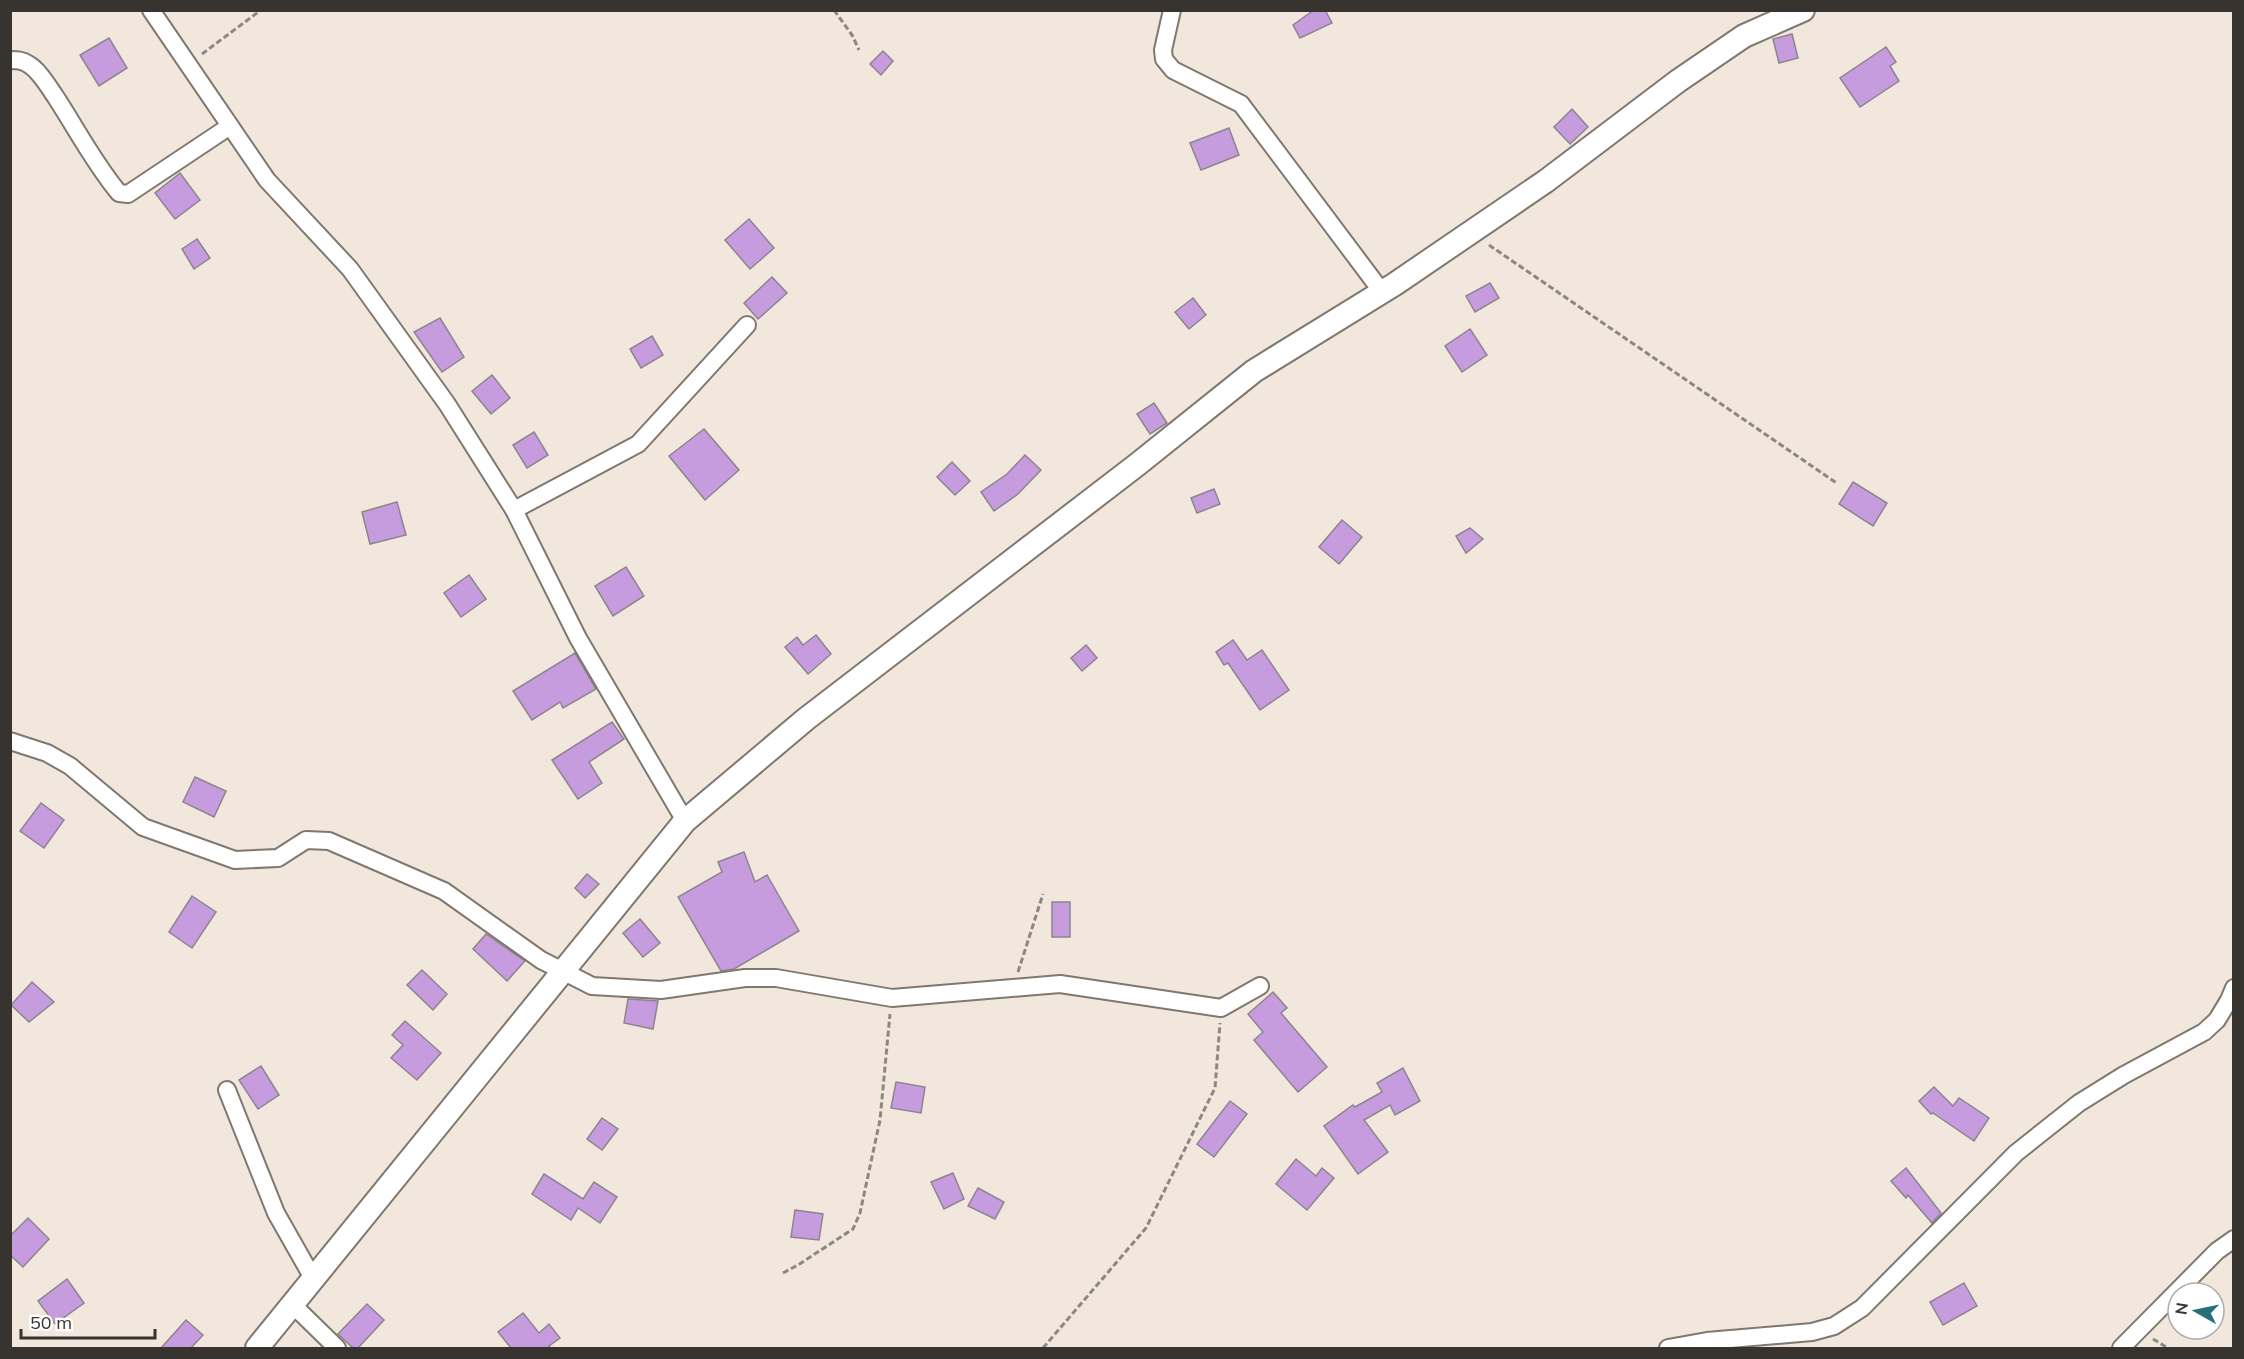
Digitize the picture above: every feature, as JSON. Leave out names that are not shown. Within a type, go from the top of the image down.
[{"type":"street","points":[[151,10],[267,180],[350,269],[447,404],[514,510],[578,638],[685,821]]},
{"type":"street","points":[[1172,10],[1163,50],[1164,59],[1173,70],[1241,104],[1383,292]]},
{"type":"street","points":[[257,1348],[685,821],[806,719],[1138,464],[1254,371],[1383,292],[1546,181],[1744,36],[1775,18],[1803,10]]},
{"type":"street","points":[[10,60],[20,60],[30,64],[44,81],[119,193],[128,194],[230,126]]},
{"type":"street","points":[[514,510],[638,444],[747,326]]},
{"type":"street","points":[[10,741],[47,753],[69,766],[144,827],[235,860],[278,858],[306,840],[329,841],[444,891],[541,960],[592,986],[661,990],[745,978],[776,978],[892,998],[1060,984],[1221,1008],[1260,986]]},
{"type":"street","points":[[1668,1348],[1707,1341],[1812,1332],[1834,1326],[1862,1308],[2016,1153],[2079,1103],[2124,1075],[2204,1032],[2217,1020],[2234,988]]},
{"type":"street","points":[[227,1090],[276,1213],[314,1280]]},
{"type":"street","points":[[2121,1348],[2217,1251],[2234,1239]]},
{"type":"street","points":[[294,1305],[337,1348]]},
{"type":"path","points":[[188,65],[261,10]]},
{"type":"path","points":[[834,10],[852,35],[859,50]]},
{"type":"path","points":[[1470,232],[1838,484]]},
{"type":"path","points":[[1013,988],[1043,894]]},
{"type":"path","points":[[783,1273],[853,1229],[860,1213],[880,1120],[892,998]]},
{"type":"path","points":[[1043,1348],[1146,1228],[1215,1088],[1221,1008]]},
{"type":"building","points":[[1314,10],[1325,10],[1332,23],[1300,38],[1293,25]]},
{"type":"building","points":[[1792,34],[1798,58],[1779,63],[1773,39]]},
{"type":"building","points":[[109,38],[127,68],[99,86],[80,55]]},
{"type":"building","points":[[1886,47],[1896,62],[1890,66],[1899,81],[1860,107],[1840,78]]},
{"type":"building","points":[[883,51],[893,61],[881,75],[870,64]]},
{"type":"building","points":[[1572,109],[1588,127],[1570,144],[1554,127]]},
{"type":"building","points":[[1229,128],[1239,155],[1201,170],[1190,143]]},
{"type":"building","points":[[180,173],[200,200],[175,219],[155,193]]},
{"type":"building","points":[[749,219],[774,248],[750,269],[725,240]]},
{"type":"building","points":[[197,239],[210,258],[194,269],[182,249]]},
{"type":"building","points":[[772,277],[787,293],[758,319],[744,303]]},
{"type":"building","points":[[1490,283],[1499,298],[1475,312],[1466,296]]},
{"type":"building","points":[[1193,298],[1206,315],[1189,329],[1175,312]]},
{"type":"building","points":[[440,318],[464,357],[442,372],[414,332]]},
{"type":"building","points":[[1470,329],[1487,355],[1462,372],[1445,346]]},
{"type":"building","points":[[652,336],[663,355],[641,368],[630,349]]},
{"type":"building","points":[[492,375],[510,398],[491,414],[472,391]]},
{"type":"building","points":[[1154,403],[1167,423],[1150,434],[1137,414]]},
{"type":"building","points":[[704,429],[739,470],[705,500],[669,456]]},
{"type":"building","points":[[534,432],[548,455],[527,468],[513,445]]},
{"type":"building","points":[[1025,455],[1041,470],[1018,494],[994,511],[981,492],[1007,474]]},
{"type":"building","points":[[952,462],[970,481],[955,495],[937,477]]},
{"type":"building","points":[[1853,482],[1887,503],[1873,526],[1839,504]]},
{"type":"building","points":[[1214,489],[1220,504],[1197,513],[1191,498]]},
{"type":"building","points":[[397,502],[406,535],[370,544],[362,512]]},
{"type":"building","points":[[1342,520],[1362,537],[1339,564],[1319,547]]},
{"type":"building","points":[[1470,528],[1483,539],[1466,553],[1456,536]]},
{"type":"building","points":[[626,567],[644,596],[613,616],[595,586]]},
{"type":"building","points":[[469,575],[486,599],[461,617],[444,593]]},
{"type":"building","points":[[816,635],[831,654],[808,674],[785,647],[797,637],[803,645]]},
{"type":"building","points":[[1233,640],[1247,660],[1262,650],[1289,690],[1260,710],[1228,663],[1224,665],[1216,652]]},
{"type":"building","points":[[1086,645],[1097,658],[1082,671],[1071,658]]},
{"type":"building","points":[[575,653],[596,689],[563,708],[560,702],[532,720],[513,691]]},
{"type":"building","points":[[612,722],[624,739],[589,762],[602,783],[578,799],[552,760]]},
{"type":"building","points":[[195,777],[226,791],[214,817],[183,802]]},
{"type":"building","points":[[41,803],[64,820],[44,848],[20,831]]},
{"type":"building","points":[[744,852],[755,882],[767,875],[799,931],[734,969],[721,971],[678,897],[722,872],[718,862]]},
{"type":"building","points":[[587,874],[599,884],[585,898],[575,888]]},
{"type":"building","points":[[192,896],[216,912],[192,948],[169,932]]},
{"type":"building","points":[[1052,902],[1070,902],[1070,937],[1052,937]]},
{"type":"building","points":[[640,919],[660,943],[643,957],[623,933]]},
{"type":"building","points":[[486,934],[525,961],[507,981],[473,949]]},
{"type":"building","points":[[422,970],[447,994],[433,1010],[407,985]]},
{"type":"building","points":[[32,982],[54,1002],[29,1022],[11,1005]]},
{"type":"building","points":[[1273,992],[1287,1008],[1281,1013],[1327,1067],[1298,1092],[1254,1040],[1263,1032],[1248,1014]]},
{"type":"building","points":[[628,999],[658,1001],[653,1029],[624,1023]]},
{"type":"building","points":[[405,1021],[441,1053],[417,1080],[391,1058],[403,1045],[392,1035]]},
{"type":"building","points":[[261,1066],[279,1095],[258,1109],[239,1080]]},
{"type":"building","points":[[1403,1068],[1420,1101],[1395,1115],[1390,1105],[1364,1120],[1388,1152],[1358,1174],[1324,1126],[1353,1105],[1355,1107],[1382,1092],[1377,1083]]},
{"type":"building","points":[[896,1082],[925,1087],[921,1113],[891,1108]]},
{"type":"building","points":[[1934,1087],[1953,1106],[1959,1098],[1989,1118],[1974,1141],[1933,1113],[1931,1114],[1919,1101]]},
{"type":"building","points":[[1230,1101],[1247,1114],[1214,1157],[1197,1144]]},
{"type":"building","points":[[602,1118],[618,1129],[602,1150],[587,1139]]},
{"type":"building","points":[[1296,1159],[1316,1176],[1322,1168],[1334,1178],[1307,1210],[1276,1184]]},
{"type":"building","points":[[1906,1168],[1941,1213],[1932,1223],[1908,1195],[1906,1198],[1891,1181]]},
{"type":"building","points":[[953,1173],[964,1199],[944,1209],[931,1182]]},
{"type":"building","points":[[544,1174],[583,1199],[594,1182],[617,1197],[600,1223],[578,1208],[571,1220],[532,1194]]},
{"type":"building","points":[[978,1188],[1004,1202],[995,1219],[968,1206]]},
{"type":"building","points":[[795,1210],[823,1214],[819,1240],[791,1237]]},
{"type":"building","points":[[28,1218],[49,1239],[23,1267],[10,1255],[10,1236]]},
{"type":"building","points":[[67,1279],[84,1303],[55,1324],[38,1301]]},
{"type":"building","points":[[1964,1283],[1977,1306],[1943,1325],[1930,1302]]},
{"type":"building","points":[[367,1304],[384,1320],[358,1348],[353,1348],[338,1334]]},
{"type":"building","points":[[523,1313],[539,1333],[549,1324],[560,1338],[549,1346],[551,1348],[511,1348],[498,1332]]},
{"type":"building","points":[[186,1320],[203,1335],[191,1348],[161,1348]]}]
